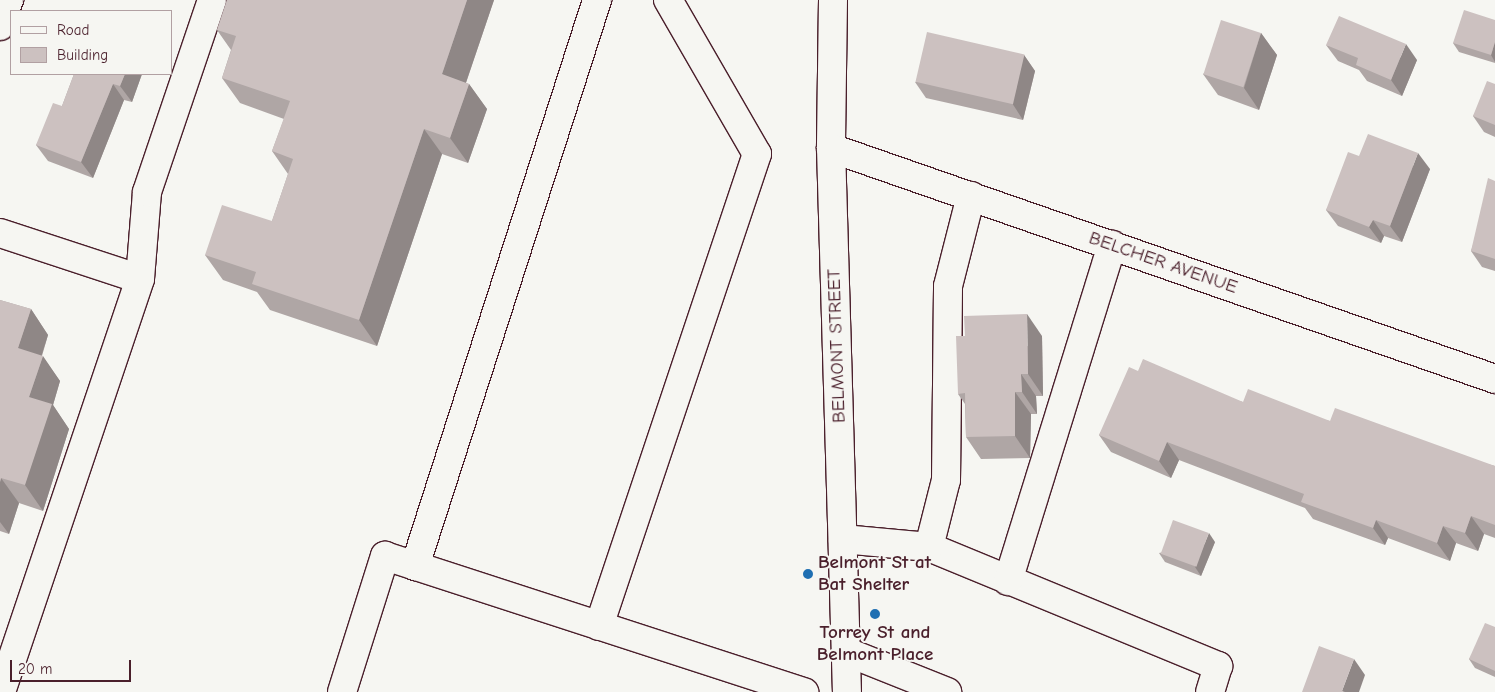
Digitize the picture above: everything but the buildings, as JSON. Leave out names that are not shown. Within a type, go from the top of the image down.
[{"type":"street","points":[[0,26],[9,0]]},
{"type":"street","points":[[1,692],[7,651],[140,279],[147,192],[212,0]]},
{"type":"street","points":[[415,566],[597,0]]},
{"type":"street","points":[[598,626],[757,154],[668,0]]},
{"type":"street","name":"BELMONT STREET","points":[[833,0],[831,148],[847,692]]},
{"type":"street","name":"BELCHER AVENUE","points":[[831,148],[1495,378]]},
{"type":"street","points":[[929,547],[946,480],[948,286],[971,196]]},
{"type":"street","points":[[0,233],[140,279]]},
{"type":"street","points":[[1008,581],[1112,245]]},
{"type":"street","points":[[843,539],[929,547],[1218,666],[1210,692]]},
{"type":"street","points":[[342,692],[386,556],[804,692]]},
{"type":"street","points":[[847,652],[947,692]]},
{"type":"place","name":"Belmont St at Bat Shelter","points":[[808,574]]},
{"type":"place","name":"Torrey St and Belmont Place","points":[[875,614]]}]
